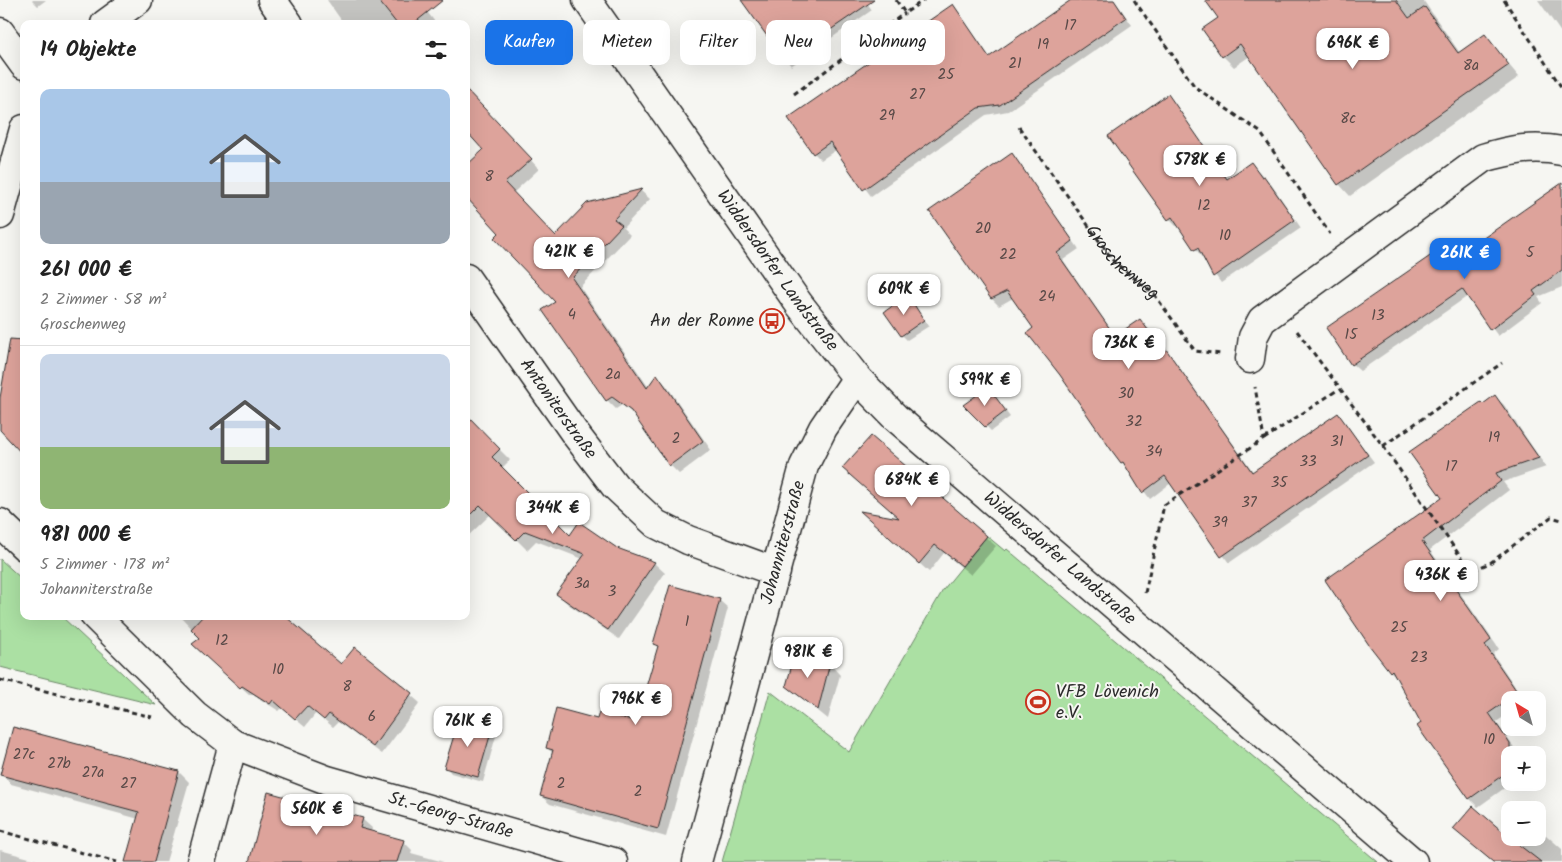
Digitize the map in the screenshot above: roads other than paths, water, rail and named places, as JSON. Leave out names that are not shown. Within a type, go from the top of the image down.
[{"type":"street","points":[[110,20],[138,0]]},
{"type":"street","points":[[272,0],[286,20]]},
{"type":"street","name":"Widdersdorfer Landstraße","points":[[587,0],[799,304],[857,378],[894,417],[1414,862]]},
{"type":"street","points":[[0,32],[20,60]]},
{"type":"street","points":[[0,215],[20,143]]},
{"type":"street","points":[[1250,359],[1253,337],[1262,320],[1278,306],[1483,158],[1513,149],[1542,147],[1562,151]]},
{"type":"street","name":"Antoniterstraße","points":[[470,284],[576,436],[614,486],[656,524],[688,540],[776,572]]},
{"type":"street","name":"Johanniterstraße","points":[[697,862],[804,466],[823,428],[857,378]]},
{"type":"street","points":[[0,523],[20,542]]},
{"type":"street","name":"St.-Georg-Straße","points":[[99,620],[196,715],[233,744],[327,780],[613,862]]},
{"type":"street","points":[[201,862],[233,744]]},
{"type":"place","name":"An der Ronne","points":[[772,321]]},
{"type":"place","name":"VFB Lövenich e.V.","points":[[1038,702]]}]
